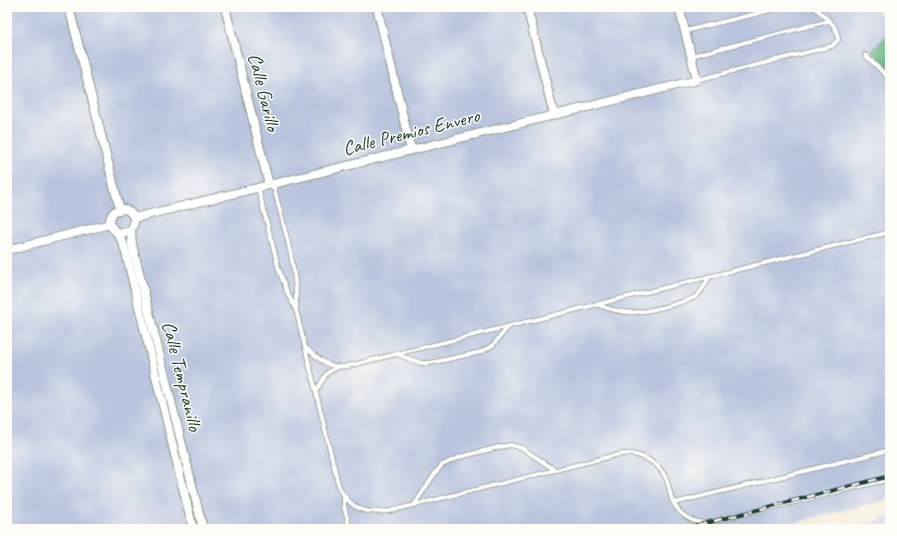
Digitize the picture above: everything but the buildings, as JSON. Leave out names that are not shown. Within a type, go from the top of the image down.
[{"type":"street","points":[[69,7],[120,210]]},
{"type":"street","name":"Calle Garillo","points":[[226,7],[271,184]]},
{"type":"street","points":[[377,7],[411,150]]},
{"type":"street","points":[[527,7],[554,115]]},
{"type":"street","points":[[679,7],[697,80]]},
{"type":"street","name":"Calle Premios Envero","points":[[134,218],[697,80]]},
{"type":"street","points":[[120,210],[127,210],[134,218],[131,230],[126,233],[117,233],[110,224],[111,216],[114,212],[120,210]]},
{"type":"street","points":[[7,250],[110,224]]},
{"type":"street","name":"Calle Tempranillo","points":[[131,230],[132,244],[203,529]]},
{"type":"street","name":"Calle Tempranillo","points":[[117,233],[126,253],[193,529]]},
{"type":"lane","points":[[685,31],[784,7]]},
{"type":"lane","points":[[697,80],[832,46],[838,40],[836,28],[814,7]]},
{"type":"lane","points":[[691,56],[829,21]]},
{"type":"lane","points":[[865,55],[890,79]]},
{"type":"lane","points":[[271,184],[293,265],[297,292],[296,310]]},
{"type":"lane","points":[[258,188],[280,270],[287,292],[296,310],[339,487],[344,496],[353,505],[366,512],[390,510],[414,505],[612,456],[629,454],[639,455],[647,459],[661,470],[666,478],[674,503],[680,513],[699,523],[708,523],[890,479]]},
{"type":"lane","points":[[305,347],[324,362],[332,366],[348,366],[890,232]]},
{"type":"lane","points":[[596,304],[611,310],[625,313],[654,310],[697,296],[710,277]]},
{"type":"lane","points":[[396,354],[421,363],[430,363],[481,352],[493,345],[510,326]]},
{"type":"lane","points":[[316,391],[327,373],[339,367]]},
{"type":"lane","points":[[414,505],[442,465],[460,457],[499,447],[511,445],[522,448],[555,470]]},
{"type":"lane","points":[[674,503],[890,450]]},
{"type":"lane","points":[[344,496],[344,506],[350,529]]},
{"type":"shaded area","points":[[7,7],[874,7],[890,24],[890,499],[769,529],[7,529]]},
{"type":"shaded area","points":[[890,517],[890,529],[843,529]]},
{"type":"green space","points":[[890,32],[890,69],[872,51]]},
{"type":"railway","points":[[683,529],[890,476]]}]
